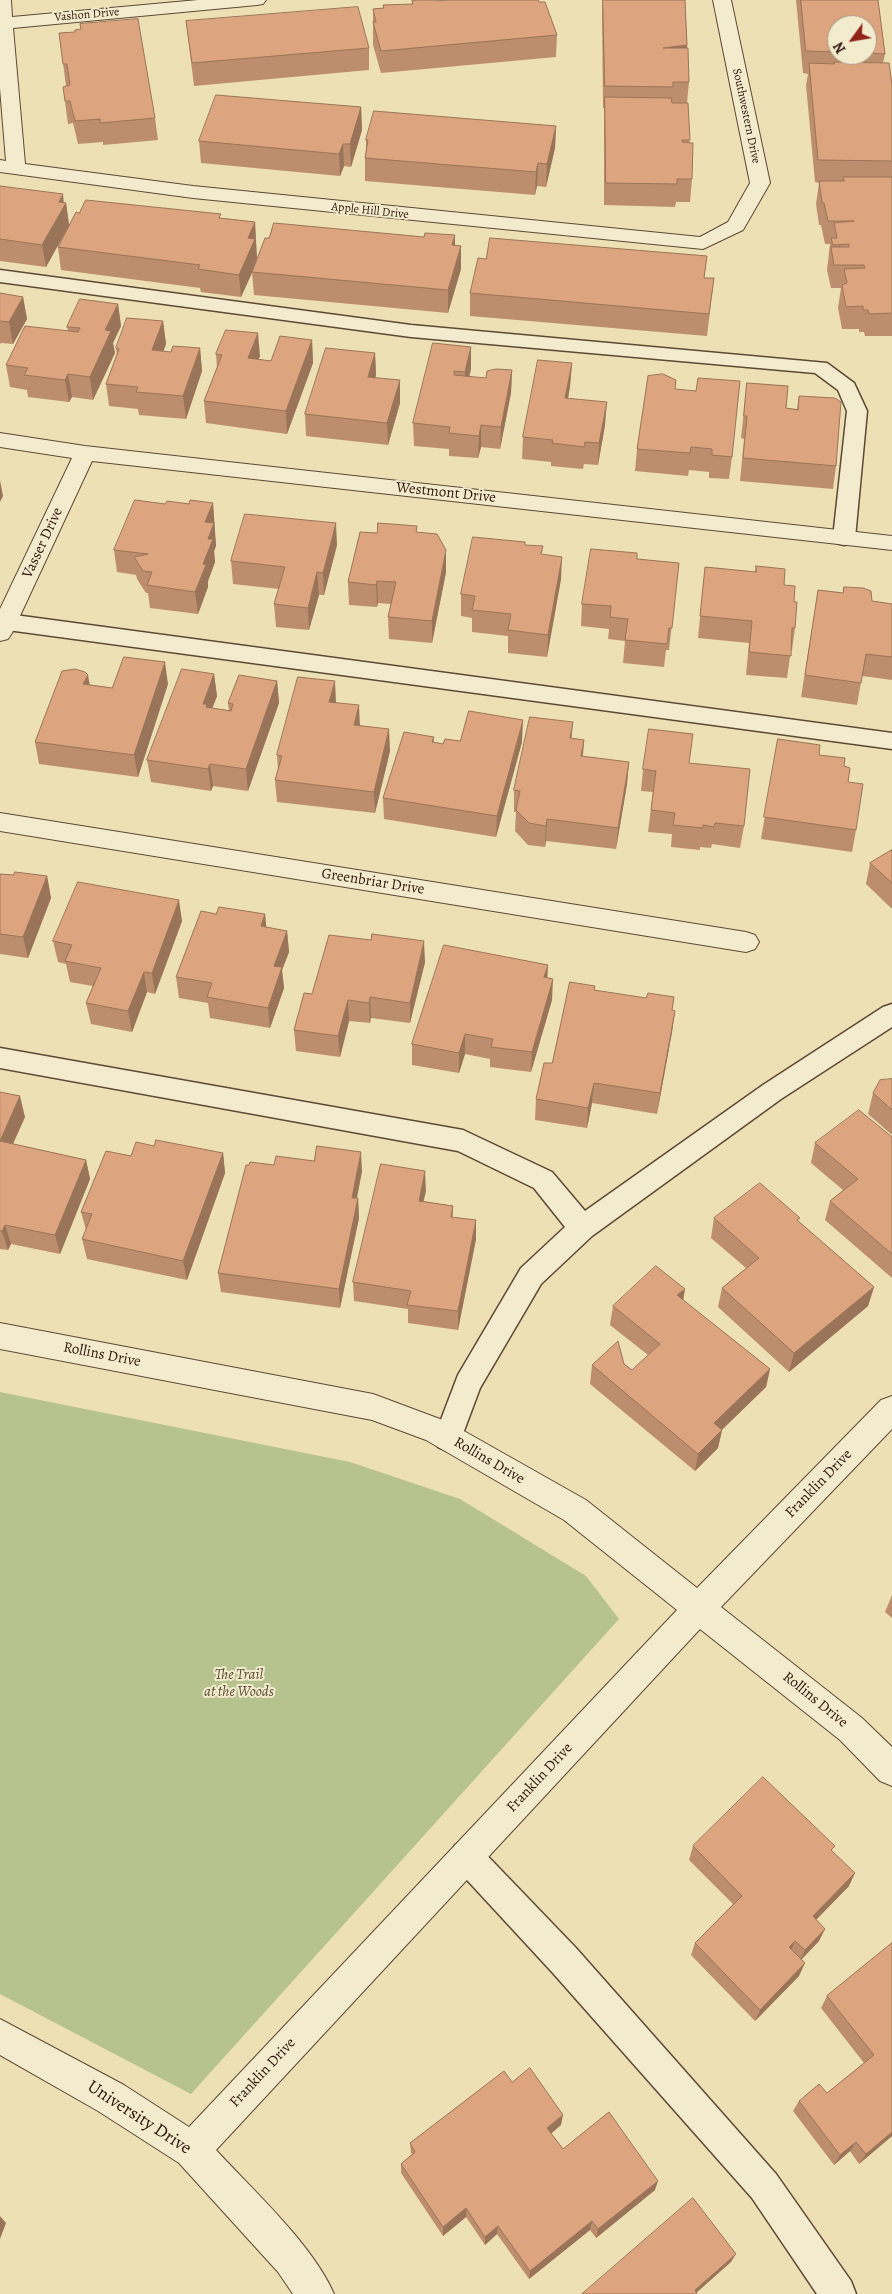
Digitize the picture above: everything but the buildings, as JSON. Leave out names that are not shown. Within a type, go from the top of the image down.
[{"type":"street","points":[[2,0],[6,22],[8,168]]},
{"type":"street","name":"Vashon Drive","points":[[6,22],[257,0]]},
{"type":"street","name":"Southwestern Drive","points":[[722,0],[760,183],[736,226]]},
{"type":"street","name":"Apple Hill Drive","points":[[8,168],[203,193],[703,243],[736,226]]},
{"type":"street","name":"Westmont Drive","points":[[0,440],[85,453],[892,543]]},
{"type":"street","name":"Vasser Drive","points":[[2,625],[85,453]]},
{"type":"street","name":"Greenbriar Drive","points":[[0,822],[746,942]]},
{"type":"street","name":"Rollins Drive","points":[[0,1336],[373,1407],[438,1431],[575,1510],[851,1729],[892,1770]]},
{"type":"street","name":"Franklin Drive","points":[[192,2150],[700,1608],[892,1409]]},
{"type":"street","name":"University Drive","points":[[0,2036],[111,2098],[192,2150],[291,2259],[315,2294]]},
{"type":"lane","points":[[0,276],[411,331],[820,367],[847,387],[857,411],[844,538]]},
{"type":"lane","points":[[2,625],[892,741]]},
{"type":"lane","points":[[448,1438],[468,1384],[531,1276],[582,1228],[772,1092],[892,1014]]},
{"type":"lane","points":[[0,1058],[463,1141],[543,1180],[582,1228]]},
{"type":"lane","points":[[466,1856],[564,1960],[764,2186],[838,2294]]},
{"type":"green space","name":"The Trail at the Woods","points":[[0,1392],[350,1462],[460,1499],[586,1576],[619,1619],[191,2094],[0,1994]]}]
